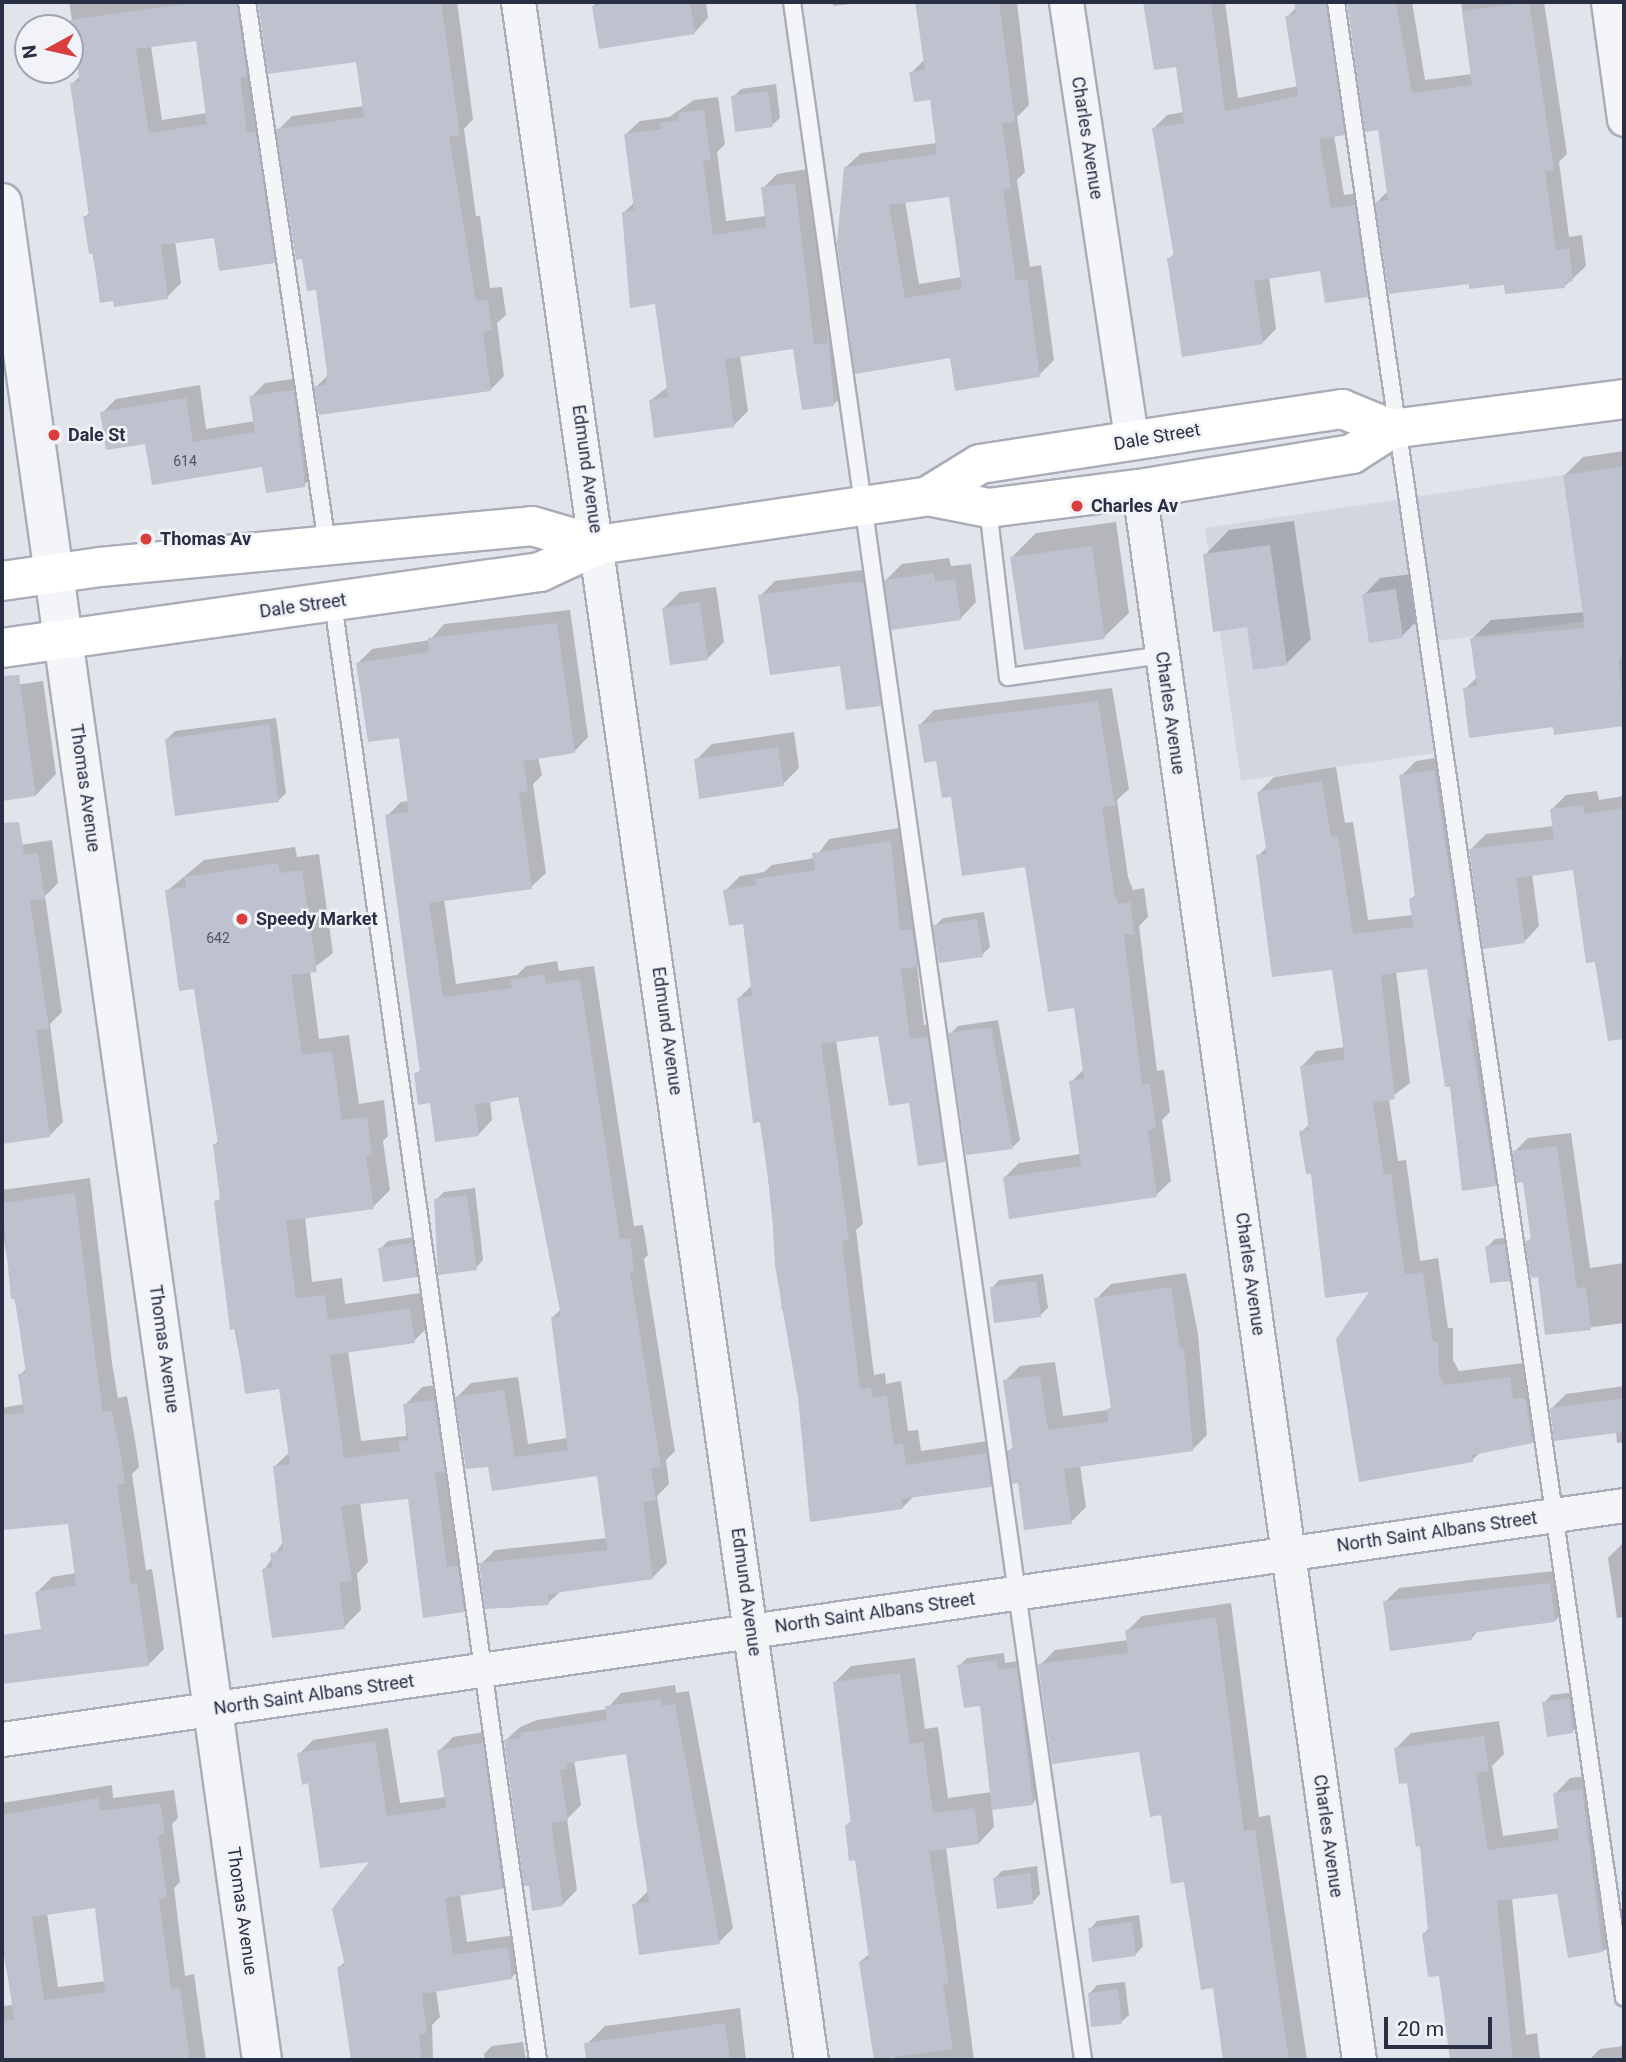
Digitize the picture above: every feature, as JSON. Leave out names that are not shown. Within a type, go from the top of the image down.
[{"type":"main road","name":"Dale Street","points":[[928,496],[988,508],[1139,489],[1352,454],[1395,429],[1624,399]]},
{"type":"main road","name":"Dale Street","points":[[2,648],[540,572],[598,545],[866,508],[928,496],[980,464],[1342,409],[1395,429]]},
{"type":"main road","name":"Dale Street","points":[[2,581],[327,544],[532,526],[598,545]]},
{"type":"street","name":"Edmund Avenue","points":[[518,2],[598,545],[811,2060]]},
{"type":"street","name":"Charles Avenue","points":[[1066,2],[1132,441]]},
{"type":"street","points":[[1608,2],[1624,119]]},
{"type":"street","name":"Thomas Avenue","points":[[2,203],[56,573],[262,2060]]},
{"type":"street","name":"Charles Avenue","points":[[1139,489],[1359,2060]]},
{"type":"street","name":"North Saint Albans Street","points":[[2,1739],[1624,1506]]},
{"type":"lane","points":[[247,2],[327,544]]},
{"type":"lane","points":[[792,2],[866,508],[1083,2060]]},
{"type":"lane","points":[[1336,2],[1395,429],[1557,1516],[1624,1997]]},
{"type":"lane","points":[[988,508],[1008,677],[1162,655]]},
{"type":"lane","points":[[333,603],[538,2060]]},
{"type":"shaded area","points":[[1624,466],[1624,616],[1424,643],[1436,753],[1241,781],[1205,528]]},
{"type":"building","points":[[198,2],[237,2],[247,77],[240,78],[247,133],[256,132],[275,263],[219,271],[214,238],[161,245],[168,299],[114,307],[113,301],[100,303],[93,254],[89,254],[83,216],[89,216],[70,84],[84,84],[84,18]],"holes":[[[196,41],[207,124],[149,133],[136,49]]]},
{"type":"building","points":[[258,2],[441,2],[460,135],[449,136],[476,301],[488,300],[492,330],[483,332],[491,391],[319,415],[314,386],[326,385],[327,373],[316,290],[307,291],[302,259],[296,260],[276,129],[364,117],[356,62],[268,74]]},
{"type":"building","points":[[620,2],[690,2],[695,34],[599,49],[592,6]]},
{"type":"building","points":[[915,2],[999,2],[1015,122],[1002,123],[1011,188],[1003,189],[1016,281],[1027,279],[1040,377],[955,391],[950,358],[855,374],[837,243],[844,167],[937,154],[930,100],[914,102],[909,72],[925,70]],"holes":[[[949,197],[962,289],[905,298],[889,205]]]},
{"type":"building","points":[[1143,2],[1211,2],[1225,111],[1298,96],[1285,16],[1296,14],[1294,2],[1326,2],[1345,135],[1319,139],[1331,208],[1355,205],[1368,297],[1325,303],[1320,271],[1254,281],[1263,344],[1182,357],[1167,258],[1174,257],[1152,128],[1184,123],[1176,67],[1154,70]]},
{"type":"building","points":[[1347,2],[1396,2],[1412,93],[1472,85],[1462,11],[1529,2],[1554,170],[1545,171],[1556,250],[1569,248],[1573,281],[1565,283],[1565,288],[1505,294],[1504,285],[1469,289],[1469,284],[1389,294],[1375,202],[1388,200],[1378,130],[1365,132]]},
{"type":"building","points":[[768,91],[773,127],[735,132],[731,96]]},
{"type":"building","points":[[704,110],[711,160],[703,161],[713,235],[766,227],[761,187],[795,183],[814,344],[827,344],[828,331],[834,406],[802,410],[793,349],[725,359],[734,427],[654,438],[649,400],[668,397],[655,304],[630,308],[622,212],[634,210],[624,134],[661,129],[660,123],[679,120],[678,113]]},
{"type":"building","points":[[294,390],[305,487],[266,493],[262,467],[152,485],[145,444],[106,450],[100,412],[186,398],[193,442],[255,432],[249,396]]},
{"type":"building","points":[[1624,466],[1624,657],[1619,658],[1624,726],[1554,735],[1553,727],[1469,738],[1463,688],[1477,686],[1470,638],[1585,628],[1563,475]]},
{"type":"building","points":[[1270,545],[1287,665],[1253,670],[1247,627],[1213,632],[1203,554]]},
{"type":"building","points":[[1092,546],[1105,639],[1024,650],[1010,557]]},
{"type":"building","points":[[934,573],[935,582],[955,579],[961,620],[891,630],[884,580]]},
{"type":"building","points":[[850,582],[864,583],[881,706],[846,710],[840,666],[770,675],[758,595]]},
{"type":"building","points":[[1396,589],[1403,638],[1369,643],[1362,594]]},
{"type":"building","points":[[700,602],[708,660],[670,665],[662,608]]},
{"type":"building","points":[[557,623],[575,753],[523,761],[528,791],[519,793],[532,889],[429,903],[443,997],[512,988],[510,980],[544,974],[546,984],[580,979],[620,1239],[630,1238],[634,1271],[630,1272],[661,1467],[651,1468],[656,1500],[643,1502],[653,1579],[548,1594],[549,1605],[485,1609],[479,1563],[607,1550],[597,1476],[492,1491],[488,1467],[466,1469],[455,1397],[504,1390],[515,1457],[568,1450],[551,1317],[561,1316],[518,1097],[475,1105],[479,1136],[435,1142],[430,1103],[418,1105],[414,1073],[420,1072],[385,815],[409,812],[399,738],[368,742],[356,663],[429,652],[428,638]]},
{"type":"building","points":[[19,675],[36,796],[2,801],[2,676]]},
{"type":"building","points":[[1098,701],[1115,806],[1102,807],[1114,892],[1118,904],[1130,902],[1134,934],[1124,935],[1142,1085],[1150,1084],[1156,1128],[1148,1130],[1157,1197],[1009,1219],[1003,1177],[1081,1166],[1069,1081],[1084,1079],[1074,1008],[1048,1012],[1025,867],[962,876],[951,797],[942,798],[936,761],[924,763],[918,724]]},
{"type":"building","points":[[269,724],[279,802],[175,816],[165,739]]},
{"type":"building","points":[[778,747],[784,786],[699,799],[694,759]]},
{"type":"building","points":[[1434,770],[1472,1019],[1468,1020],[1496,1186],[1462,1191],[1450,1087],[1445,1087],[1427,969],[1381,975],[1395,1099],[1373,1103],[1384,1175],[1391,1174],[1405,1275],[1423,1272],[1433,1342],[1438,1342],[1439,1375],[1444,1385],[1510,1377],[1513,1399],[1525,1398],[1533,1443],[1472,1455],[1473,1462],[1359,1482],[1336,1339],[1369,1292],[1325,1298],[1311,1174],[1306,1174],[1299,1131],[1309,1130],[1300,1066],[1345,1059],[1332,970],[1272,977],[1256,855],[1267,854],[1257,792],[1322,781],[1331,837],[1338,836],[1353,934],[1413,927],[1409,898],[1415,897],[1399,775]]},
{"type":"building","points":[[1583,805],[1584,814],[1624,808],[1624,1039],[1608,1041],[1595,962],[1586,963],[1573,870],[1516,878],[1525,943],[1483,949],[1469,849],[1554,839],[1550,809]]},
{"type":"building","points":[[19,822],[24,855],[38,853],[45,899],[30,901],[49,1028],[36,1030],[50,1137],[2,1144],[2,823]]},
{"type":"building","points":[[891,841],[900,930],[912,929],[918,966],[901,969],[910,1039],[928,1037],[945,1162],[918,1166],[909,1103],[889,1106],[878,1036],[821,1044],[849,1240],[842,1241],[860,1389],[871,1387],[872,1398],[887,1395],[894,1445],[903,1443],[906,1465],[987,1453],[991,1487],[901,1499],[903,1509],[810,1522],[798,1398],[775,1265],[772,1206],[760,1122],[753,1123],[737,998],[752,996],[743,924],[729,926],[723,890],[756,885],[755,879],[815,870],[812,853]]},
{"type":"building","points":[[278,863],[280,873],[302,870],[317,972],[291,975],[302,1055],[332,1051],[342,1120],[367,1117],[372,1155],[366,1156],[374,1209],[286,1221],[296,1298],[325,1295],[328,1320],[410,1308],[415,1343],[330,1355],[344,1458],[400,1451],[398,1441],[408,1440],[403,1404],[434,1400],[445,1472],[435,1473],[447,1567],[458,1566],[464,1612],[423,1618],[408,1499],[341,1506],[352,1581],[339,1583],[345,1629],[272,1638],[262,1569],[272,1568],[270,1553],[283,1551],[273,1466],[290,1464],[279,1389],[245,1394],[236,1329],[230,1330],[214,1201],[220,1200],[213,1144],[218,1144],[194,989],[179,991],[165,890],[186,887],[185,877]]},
{"type":"building","points":[[977,919],[983,957],[939,963],[933,925]]},
{"type":"building","points":[[991,1027],[1013,1149],[966,1155],[948,1033]]},
{"type":"building","points":[[1557,1146],[1577,1288],[1586,1287],[1591,1330],[1545,1335],[1538,1277],[1531,1278],[1525,1241],[1531,1240],[1523,1182],[1517,1183],[1512,1151]]},
{"type":"building","points":[[75,1193],[103,1412],[112,1411],[121,1456],[125,1484],[117,1485],[131,1584],[137,1583],[149,1666],[2,1684],[2,1635],[41,1629],[35,1592],[76,1585],[68,1524],[2,1530],[2,1415],[24,1413],[18,1374],[26,1373],[15,1299],[11,1299],[2,1203]]},
{"type":"building","points":[[467,1195],[477,1270],[438,1275],[434,1199]]},
{"type":"building","points":[[412,1243],[417,1277],[383,1282],[378,1248]]},
{"type":"building","points":[[1505,1244],[1510,1281],[1490,1283],[1485,1246]]},
{"type":"building","points":[[1036,1281],[1041,1317],[994,1323],[990,1287]]},
{"type":"building","points":[[1171,1287],[1180,1349],[1184,1348],[1193,1451],[1064,1469],[1072,1524],[1024,1530],[1018,1483],[1012,1484],[1007,1450],[1013,1450],[1003,1380],[1040,1376],[1048,1430],[1108,1422],[1107,1409],[1111,1408],[1094,1298]]},
{"type":"building","points":[[1624,1398],[1624,1432],[1554,1441],[1550,1408]]},
{"type":"building","points":[[1550,1583],[1555,1622],[1472,1633],[1472,1640],[1390,1651],[1383,1601]]},
{"type":"building","points":[[1216,1617],[1244,1831],[1255,1830],[1289,2060],[1223,2060],[1213,1988],[1201,1990],[1184,1882],[1171,1884],[1161,1815],[1150,1817],[1139,1752],[1052,1764],[1038,1664],[1128,1653],[1125,1630]]},
{"type":"building","points":[[997,1660],[998,1670],[1017,1667],[1033,1805],[992,1810],[980,1706],[964,1708],[957,1665]]},
{"type":"building","points":[[900,1673],[910,1744],[923,1742],[933,1813],[975,1808],[979,1844],[929,1851],[949,1983],[943,1984],[953,2049],[874,2060],[859,1962],[869,1960],[855,1860],[849,1861],[845,1825],[851,1824],[833,1682]]},
{"type":"building","points":[[1569,1698],[1573,1733],[1547,1737],[1542,1702]]},
{"type":"building","points":[[661,1699],[662,1706],[675,1704],[720,1944],[639,1955],[632,1904],[649,1902],[626,1754],[566,1763],[567,1769],[560,1770],[568,1820],[551,1823],[563,1906],[532,1911],[529,1886],[524,1886],[504,1740],[521,1738],[521,1733],[607,1720],[605,1706]]},
{"type":"building","points":[[1484,1736],[1489,1771],[1476,1773],[1488,1850],[1559,1840],[1553,1793],[1582,1789],[1603,1952],[1568,1958],[1557,1894],[1497,1901],[1513,2060],[1450,2060],[1439,1976],[1428,1977],[1422,1933],[1428,1932],[1420,1846],[1416,1847],[1407,1783],[1399,1784],[1394,1748]]},
{"type":"building","points":[[375,1741],[387,1816],[446,1808],[437,1750],[483,1743],[503,1889],[445,1898],[453,1955],[508,1947],[512,1979],[422,1994],[427,2033],[419,2034],[422,2058],[407,2060],[351,2060],[337,1967],[345,1966],[332,1909],[369,1862],[320,1868],[308,1783],[302,1785],[297,1753]]},
{"type":"building","points":[[98,1798],[100,1811],[160,1803],[165,1834],[158,1835],[167,1897],[159,1899],[171,1989],[180,1988],[190,2060],[4,2060],[2,2021],[14,2020],[2,1934],[2,1815]],"holes":[[[95,1908],[105,1992],[44,2000],[32,1917]]]},
{"type":"building","points":[[1030,1873],[1033,1904],[997,1909],[993,1878]]},
{"type":"building","points":[[1132,1922],[1136,1956],[1092,1962],[1088,1928]]},
{"type":"building","points":[[1118,1989],[1122,2024],[1091,2027],[1088,1993]]},
{"type":"building","points":[[725,2023],[730,2060],[586,2060],[584,2043]]},
{"type":"place","name":"Dale St","points":[[54,435]]},
{"type":"place","name":"Charles Av","points":[[1077,506]]},
{"type":"place","name":"Thomas Av","points":[[146,539]]},
{"type":"place","name":"Speedy Market","points":[[242,919]]}]
